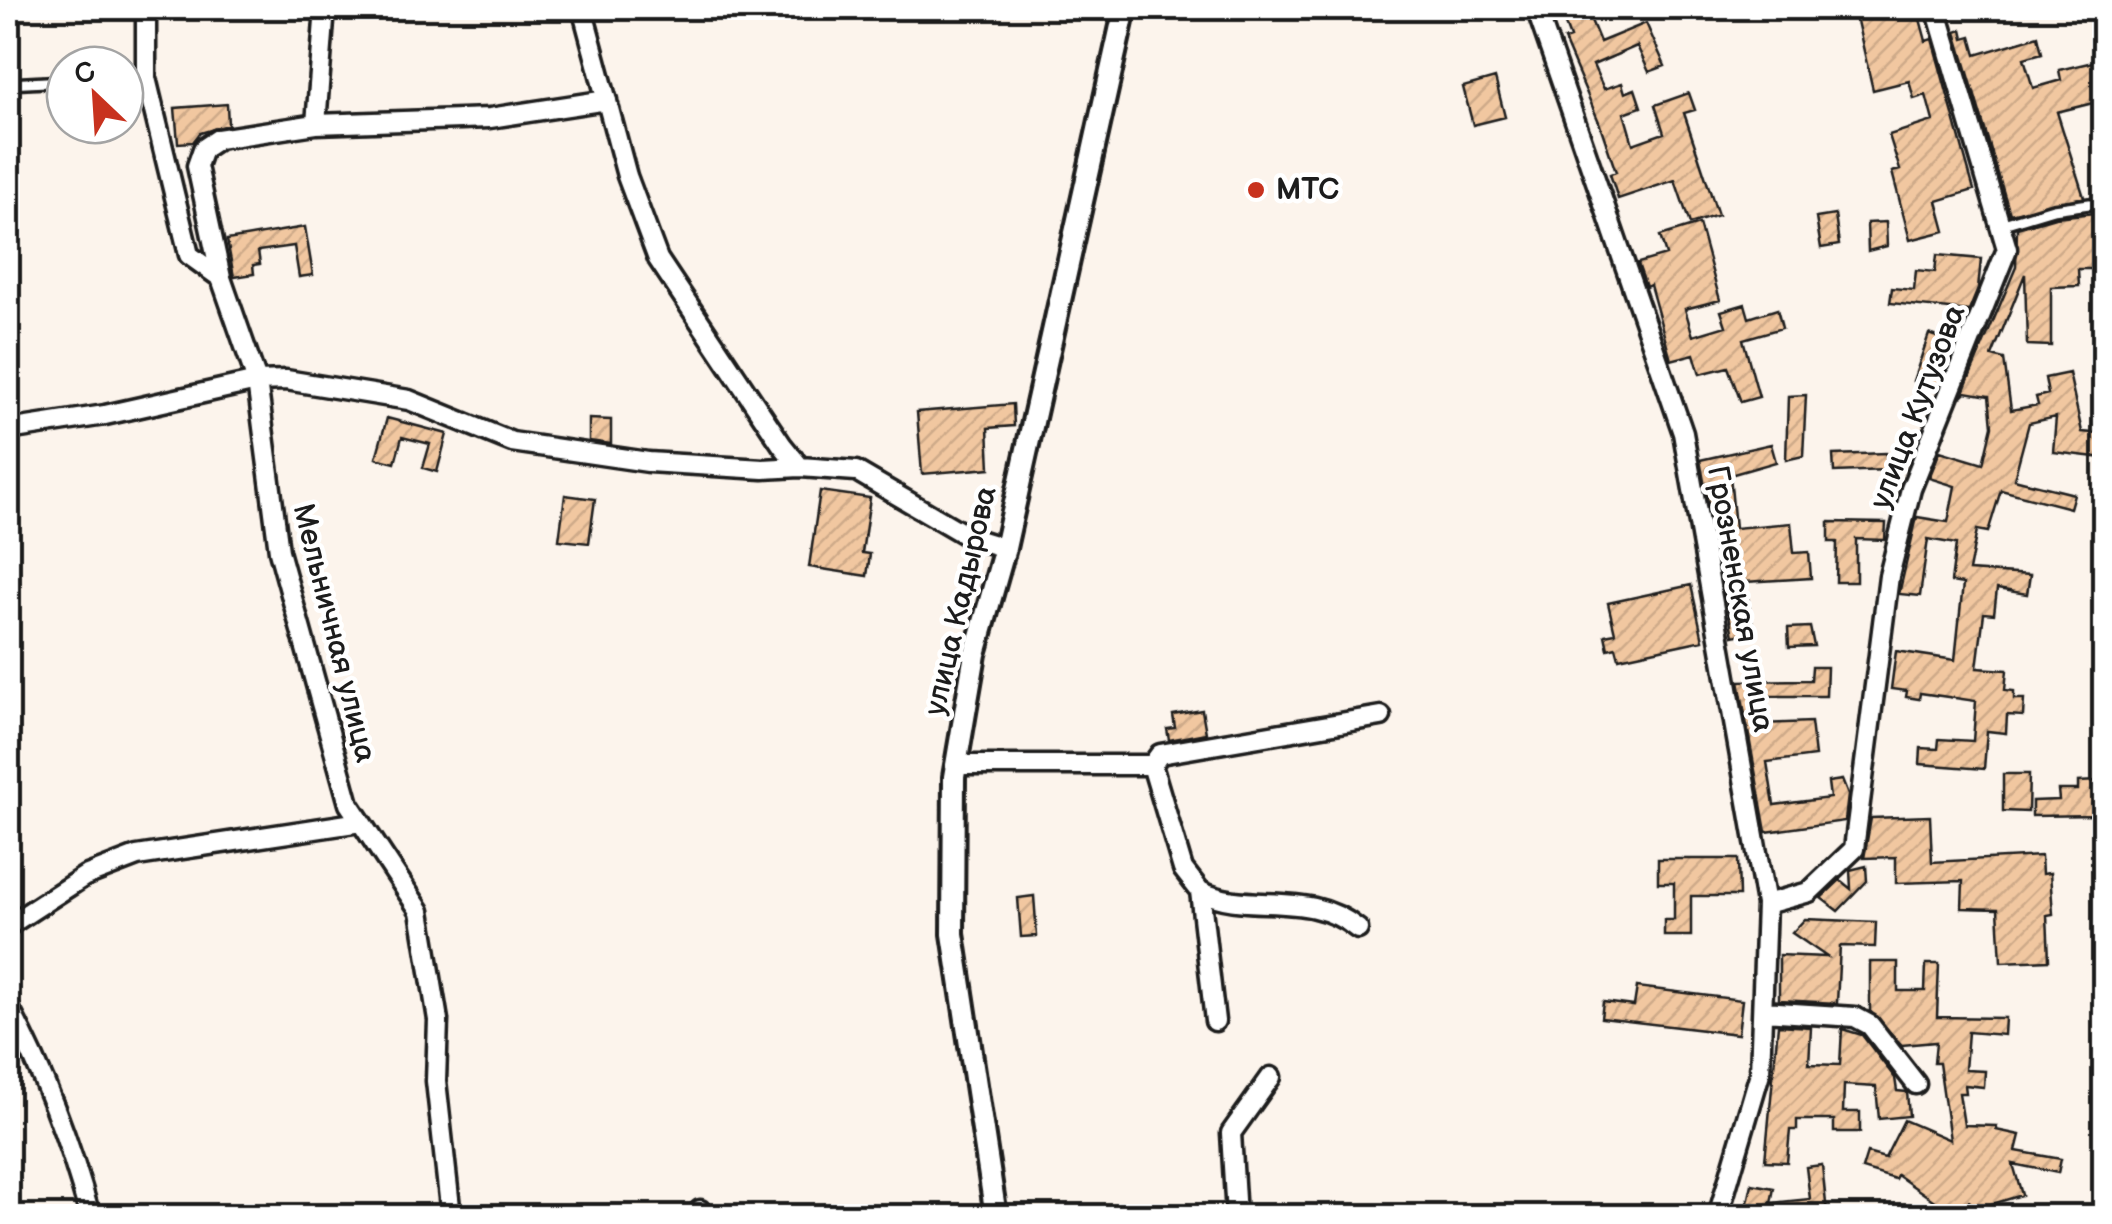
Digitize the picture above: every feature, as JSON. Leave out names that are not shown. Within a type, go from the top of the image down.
[{"type":"street","name":"Мельничная улица","points":[[146,8],[146,78],[189,255],[221,278],[257,381],[279,551],[349,804],[420,911],[438,1020],[436,1081],[451,1216]]},
{"type":"street","points":[[316,124],[326,8]]},
{"type":"street","points":[[582,8],[626,176],[658,259],[800,467]]},
{"type":"street","name":"улица Кадырова","points":[[996,1216],[954,934],[956,766],[976,654],[1006,548],[1125,8]]},
{"type":"street","name":"Грозненская улица","points":[[1536,8],[1683,434],[1766,904],[1760,1073],[1718,1216]]},
{"type":"street","name":"улица Кутузова","points":[[1766,904],[1809,892],[1854,848],[1889,576],[1911,489],[2008,249],[1936,8]]},
{"type":"street","points":[[221,278],[197,166],[203,149],[218,140],[316,124],[490,118],[607,100]]},
{"type":"street","points":[[8,430],[105,416],[257,381],[286,380],[409,400],[512,442],[648,462],[856,471],[969,537],[1006,548]]},
{"type":"street","points":[[1152,765],[1160,754],[1381,716]]},
{"type":"street","points":[[956,766],[1152,765]]},
{"type":"street","points":[[1152,765],[1183,869],[1200,891],[1216,1020]]},
{"type":"street","points":[[8,926],[85,876],[137,856],[361,822]]},
{"type":"street","points":[[1200,891],[1297,903],[1343,916],[1358,929]]},
{"type":"street","points":[[8,1006],[36,1059],[65,1129],[90,1216]]},
{"type":"street","points":[[1763,1012],[1855,1017],[1870,1025],[1916,1084]]},
{"type":"street","points":[[1236,1216],[1232,1133],[1272,1076]]},
{"type":"lane","points":[[8,84],[45,82]]},
{"type":"lane","points":[[2000,224],[2053,209],[2104,202]]},
{"type":"building","points":[[1586,8],[1600,42],[1646,23],[1665,66],[1649,72],[1637,46],[1593,65],[1604,89],[1622,83],[1625,93],[1635,89],[1641,107],[1624,113],[1633,144],[1664,133],[1655,105],[1689,93],[1695,110],[1684,113],[1718,215],[1690,224],[1675,180],[1618,199],[1610,174],[1616,172],[1564,40],[1570,38],[1560,11]]},
{"type":"building","points":[[1854,8],[1917,8],[1926,41],[1932,39],[1974,190],[1937,201],[1945,231],[1910,240],[1892,172],[1900,170],[1889,135],[1933,121],[1926,95],[1914,99],[1909,81],[1873,90]]},
{"type":"building","points":[[1962,30],[1964,39],[1971,37],[1976,55],[2038,36],[2042,53],[2024,58],[2033,88],[2061,80],[2059,70],[2097,61],[2102,83],[2092,85],[2097,102],[2057,112],[2084,197],[2010,214],[1956,32]]},
{"type":"building","points":[[1495,78],[1505,117],[1473,125],[1463,87]]},
{"type":"building","points":[[227,104],[228,125],[200,133],[193,142],[178,143],[175,108]]},
{"type":"building","points":[[2095,213],[2095,245],[2104,245],[2104,269],[2078,269],[2079,286],[2051,287],[2051,346],[2027,345],[2025,274],[1992,356],[2004,359],[2011,410],[2038,405],[2036,397],[2048,394],[2045,378],[2069,373],[2082,432],[2104,434],[2104,458],[2053,452],[2056,417],[2029,423],[2014,479],[2074,494],[2070,508],[2001,490],[1988,532],[1977,530],[1969,571],[2030,575],[2027,594],[1997,589],[1994,614],[1984,613],[1977,668],[2007,670],[2005,690],[2014,691],[2014,699],[2024,699],[2023,716],[2007,715],[2006,733],[1987,731],[1984,769],[1920,764],[1921,748],[1938,749],[1939,739],[1973,741],[1976,701],[1920,693],[1919,699],[1906,697],[1907,691],[1891,689],[1896,651],[1955,660],[1963,584],[1951,582],[1956,544],[1928,539],[1920,596],[1899,594],[1917,517],[1948,522],[1955,486],[1929,478],[1940,451],[1983,464],[1992,426],[1989,396],[1966,392],[1961,397],[2016,267],[2017,228],[2055,217]]},
{"type":"building","points":[[1835,215],[1839,245],[1821,248],[1816,218]]},
{"type":"building","points":[[1886,222],[1887,246],[1868,251],[1867,223]]},
{"type":"building","points":[[1699,224],[1720,300],[1685,309],[1693,336],[1726,326],[1721,311],[1745,304],[1749,318],[1777,309],[1782,328],[1743,339],[1759,397],[1741,402],[1728,367],[1700,374],[1694,354],[1671,360],[1650,285],[1646,287],[1638,263],[1666,255],[1660,236]]},
{"type":"building","points":[[305,227],[313,275],[299,277],[294,246],[258,251],[260,264],[253,265],[254,274],[234,277],[227,240]]},
{"type":"building","points":[[1937,255],[1981,259],[1978,289],[1969,311],[1890,303],[1892,288],[1914,290],[1916,270],[1935,272]]},
{"type":"building","points":[[1929,334],[1956,343],[1938,389],[1913,381]]},
{"type":"building","points":[[1806,395],[1803,456],[1786,460],[1788,396]]},
{"type":"building","points":[[1013,404],[1014,426],[988,428],[990,468],[922,474],[917,412]]},
{"type":"building","points":[[387,418],[447,434],[437,472],[423,468],[430,444],[402,437],[395,463],[376,458]]},
{"type":"building","points":[[589,419],[611,420],[611,444],[589,441]]},
{"type":"building","points":[[1771,444],[1776,462],[1730,475],[1735,528],[1791,523],[1794,553],[1809,552],[1811,578],[1745,582],[1754,632],[1733,636],[1700,460]]},
{"type":"building","points":[[1886,453],[1887,470],[1834,472],[1833,455]]},
{"type":"building","points":[[820,491],[870,498],[862,553],[870,554],[867,576],[809,567]]},
{"type":"building","points":[[565,495],[595,499],[589,543],[559,540]]},
{"type":"building","points":[[1829,522],[1886,523],[1885,540],[1856,539],[1856,582],[1836,582],[1837,542],[1829,542]]},
{"type":"building","points":[[1691,585],[1703,640],[1619,658],[1616,647],[1608,649],[1605,635],[1615,633],[1608,603]]},
{"type":"building","points":[[1810,627],[1814,646],[1789,647],[1788,628]]},
{"type":"building","points":[[1812,667],[1827,667],[1826,696],[1758,696],[1762,724],[1811,722],[1815,756],[1767,762],[1774,805],[1830,798],[1828,782],[1842,780],[1848,795],[1845,821],[1766,832],[1739,681],[1811,680]]},
{"type":"building","points":[[1202,710],[1206,733],[1169,740],[1167,729],[1175,728],[1173,715]]},
{"type":"building","points":[[2003,774],[2029,774],[2028,812],[2003,811]]},
{"type":"building","points":[[2097,781],[2098,815],[2032,816],[2032,801],[2059,800],[2058,790],[2078,790],[2078,782]]},
{"type":"building","points":[[1930,816],[1932,862],[2041,856],[2042,874],[2050,873],[2053,914],[2047,915],[2049,960],[2001,962],[1998,909],[1962,908],[1963,881],[1896,883],[1896,857],[1864,858],[1871,818]]},
{"type":"building","points":[[1658,859],[1738,859],[1739,896],[1691,896],[1691,936],[1664,936],[1664,920],[1674,920],[1674,883],[1658,883]]},
{"type":"building","points":[[1866,866],[1867,881],[1838,911],[1821,898],[1840,880],[1851,889],[1850,870]]},
{"type":"building","points":[[1034,896],[1037,936],[1021,937],[1018,898]]},
{"type":"building","points":[[1805,919],[1876,922],[1875,947],[1840,946],[1837,1003],[1779,1000],[1779,955],[1827,957],[1792,933]]},
{"type":"building","points":[[1870,962],[1898,962],[1898,991],[1925,991],[1926,964],[1939,964],[1937,1017],[2005,1018],[2004,1035],[1968,1032],[1965,1070],[1985,1071],[1984,1087],[1965,1085],[1966,1093],[1959,1093],[1964,1125],[1996,1126],[1996,1130],[2020,1135],[2016,1151],[2061,1159],[2058,1173],[2013,1164],[2022,1195],[1976,1209],[1969,1201],[1956,1216],[1897,1175],[1895,1179],[1862,1169],[1867,1153],[1885,1158],[1904,1120],[1950,1140],[1939,1063],[1934,1063],[1936,1042],[1902,1045],[1870,1011]]},
{"type":"building","points":[[1637,987],[1742,1000],[1738,1034],[1601,1018],[1603,1002],[1634,1006]]},
{"type":"building","points":[[1778,1025],[1811,1027],[1809,1064],[1840,1065],[1842,1029],[1862,1035],[1895,1078],[1897,1091],[1907,1092],[1909,1116],[1879,1119],[1876,1087],[1844,1085],[1843,1112],[1860,1112],[1860,1132],[1834,1132],[1834,1120],[1797,1120],[1797,1130],[1790,1130],[1787,1162],[1765,1161]]},
{"type":"building","points":[[1822,1165],[1827,1213],[1745,1216],[1752,1184],[1774,1188],[1771,1203],[1810,1199],[1806,1167]]},
{"type":"place","name":"МТС","points":[[1256,190]]}]
